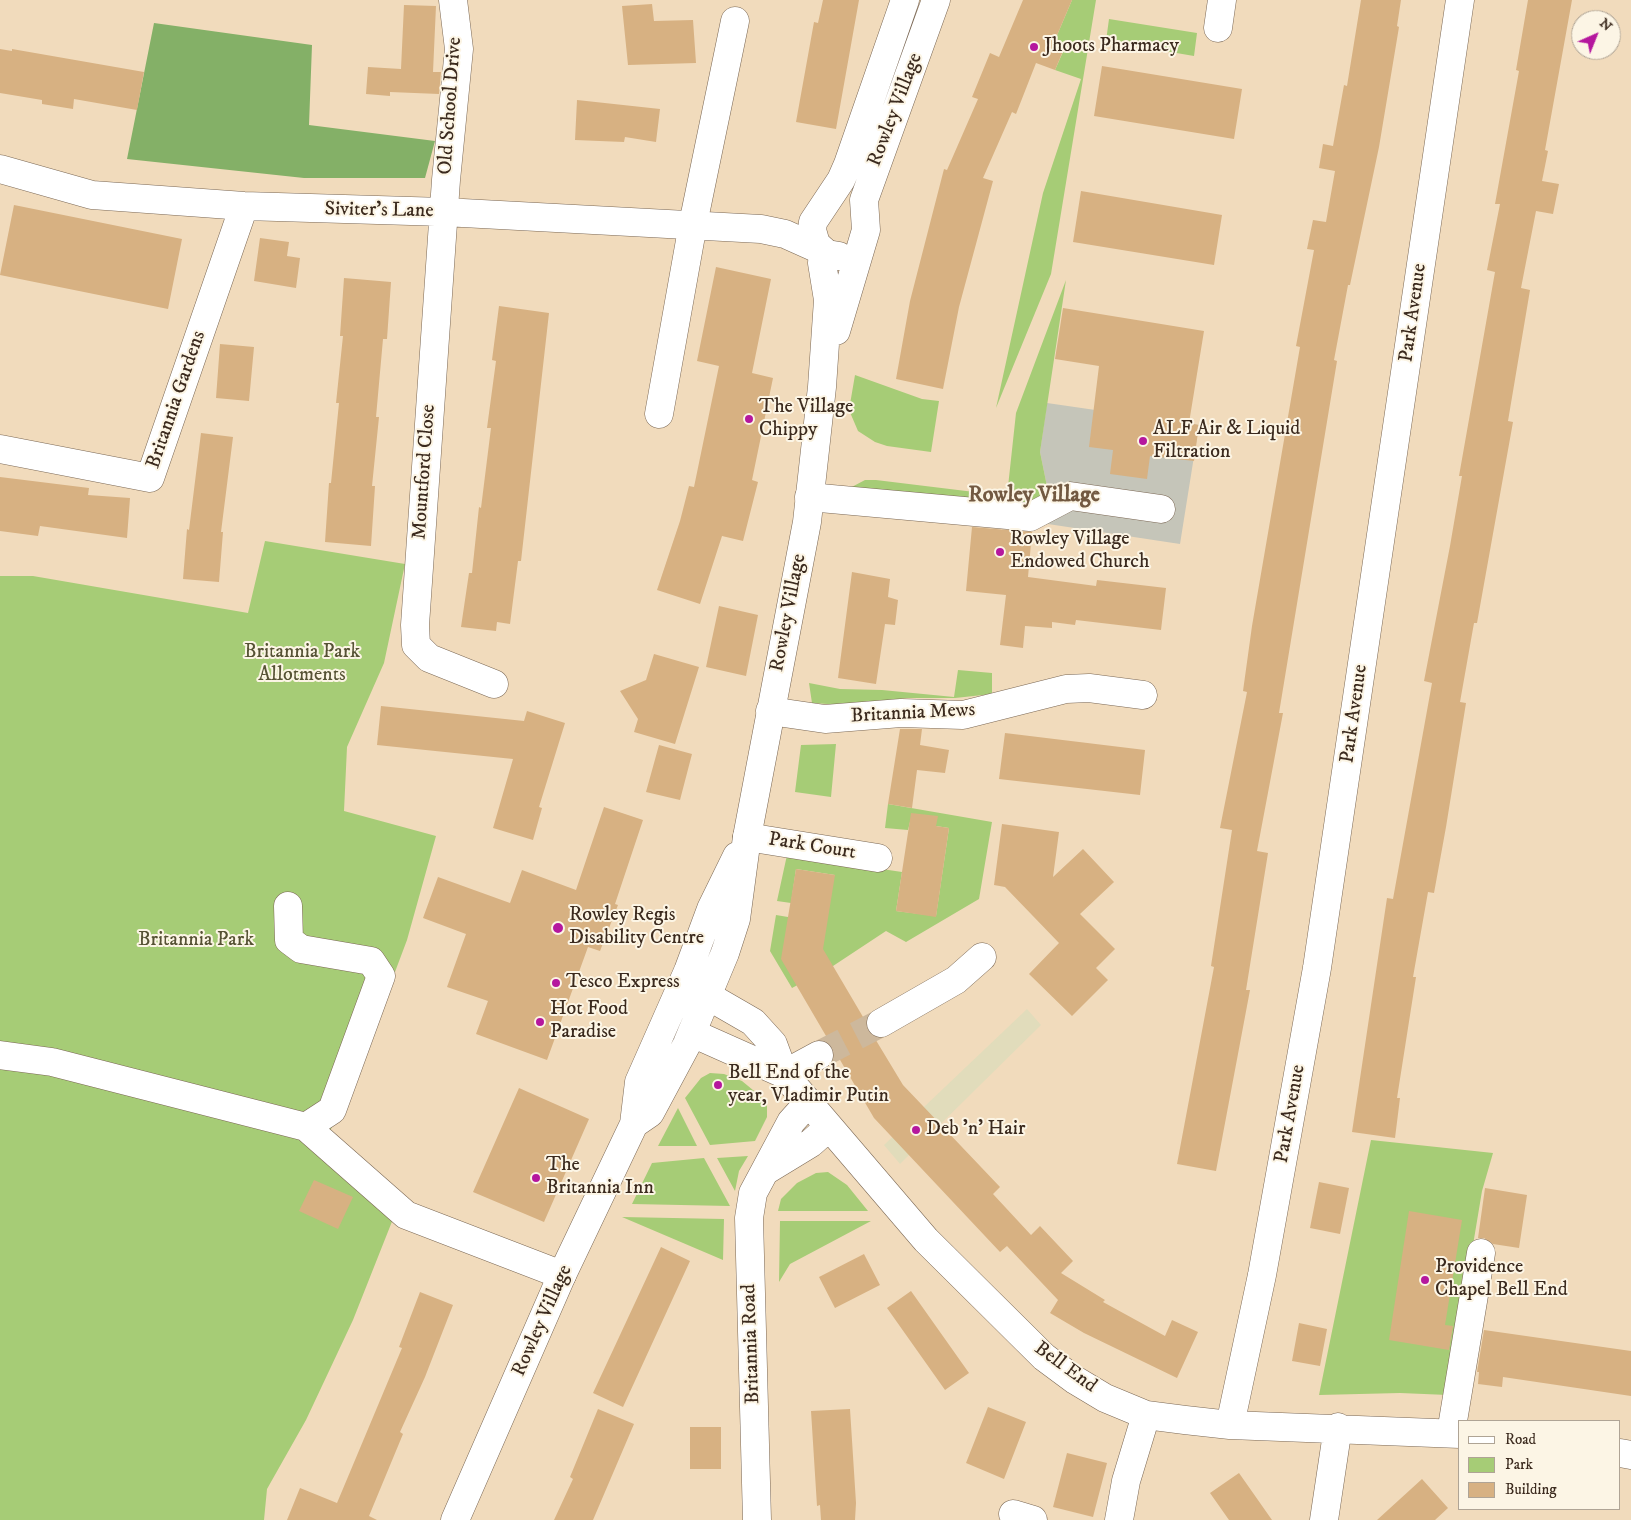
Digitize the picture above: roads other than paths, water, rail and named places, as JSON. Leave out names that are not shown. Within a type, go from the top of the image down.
[{"type":"street","name":"Old School Drive","points":[[444,212],[459,49],[453,0]]},
{"type":"street","name":"Rowley Village","points":[[708,996],[736,918],[747,837],[807,522],[822,387],[828,300],[822,263],[823,251],[816,244],[812,230],[820,211],[848,164],[905,0]]},
{"type":"street","name":"Rowley Village","points":[[822,387],[864,232],[864,200],[936,0]]},
{"type":"street","points":[[1218,28],[1222,0]]},
{"type":"street","name":"Park Avenue","points":[[1230,1425],[1262,1275],[1317,968],[1460,0]]},
{"type":"street","points":[[659,414],[692,224],[734,21]]},
{"type":"street","name":"Siviter's Lane","points":[[0,169],[92,195],[244,206],[444,212],[761,229],[785,234],[823,251]]},
{"type":"street","points":[[820,211],[841,203],[854,207],[864,232],[857,250],[843,256],[828,254],[823,251]]},
{"type":"street","name":"Britannia Gardens","points":[[0,449],[150,478],[244,206]]},
{"type":"street","name":"Siviter's Lane","points":[[761,229],[820,211]]},
{"type":"street","name":"Mountford Close","points":[[444,212],[415,625],[416,645],[428,658],[494,684]]},
{"type":"street","points":[[809,497],[1030,517],[1070,496],[1161,509]]},
{"type":"street","name":"Britannia Mews","points":[[770,712],[825,719],[901,713],[963,715],[1066,689],[1089,688],[1143,695]]},
{"type":"street","name":"Rowley Village","points":[[634,1124],[650,1113],[680,1024],[710,909],[747,837]]},
{"type":"street","name":"Park Court","points":[[747,837],[878,858]]},
{"type":"street","points":[[288,906],[289,940],[301,949],[371,961],[380,976],[332,1110],[306,1127]]},
{"type":"street","points":[[881,1023],[956,980],[982,957]]},
{"type":"street","points":[[680,1024],[692,998],[708,996]]},
{"type":"street","name":"Bell End","points":[[708,996],[754,1022],[773,1044],[784,1074],[926,1240],[1044,1357],[1105,1398],[1146,1415],[1230,1425],[1455,1433]]},
{"type":"street","name":"Rowley Village","points":[[455,1520],[562,1276],[634,1124],[640,1082],[650,1059],[668,1052],[680,1024]]},
{"type":"street","name":"Bell End","points":[[680,1024],[784,1074]]},
{"type":"street","points":[[0,1055],[52,1062],[306,1127],[406,1215],[562,1276]]},
{"type":"street","points":[[784,1074],[819,1055]]},
{"type":"street","name":"Britannia Road","points":[[757,1520],[749,1218],[753,1193],[791,1122],[809,1102]]},
{"type":"street","name":"Britannia Road","points":[[765,1172],[811,1143],[829,1126]]},
{"type":"street","points":[[1455,1433],[1481,1253]]},
{"type":"street","points":[[1119,1520],[1126,1481],[1146,1415]]},
{"type":"street","points":[[1324,1520],[1338,1428]]},
{"type":"tunnel","points":[[819,1055],[881,1023]]},
{"type":"place","name":"Jhoots Pharmacy","points":[[1034,47]]},
{"type":"place","name":"The Village Chippy","points":[[749,419]]},
{"type":"place","name":"ALF Air & Liquid Filtration","points":[[1143,441]]},
{"type":"place","name":"Rowley Village Endowed Church","points":[[1000,552]]},
{"type":"place","name":"Rowley Regis Disability Centre","points":[[558,928]]},
{"type":"place","name":"Tesco Express","points":[[556,983]]},
{"type":"place","name":"Hot Food Paradise","points":[[540,1022]]},
{"type":"place","name":"Bell End of the year, Vladimir Putin","points":[[718,1085]]},
{"type":"place","name":"Deb 'n' Hair","points":[[916,1130]]},
{"type":"place","name":"The Britannia Inn","points":[[536,1178]]},
{"type":"place","name":"Providence Chapel Bell End","points":[[1425,1280]]},
{"type":"district","name":"Rowley Village","points":[[1034,496]]},
{"type":"park label","name":"Britannia Park Allotments","points":[[302,664]]},
{"type":"park label","name":"Britannia Park","points":[[196,941]]}]
